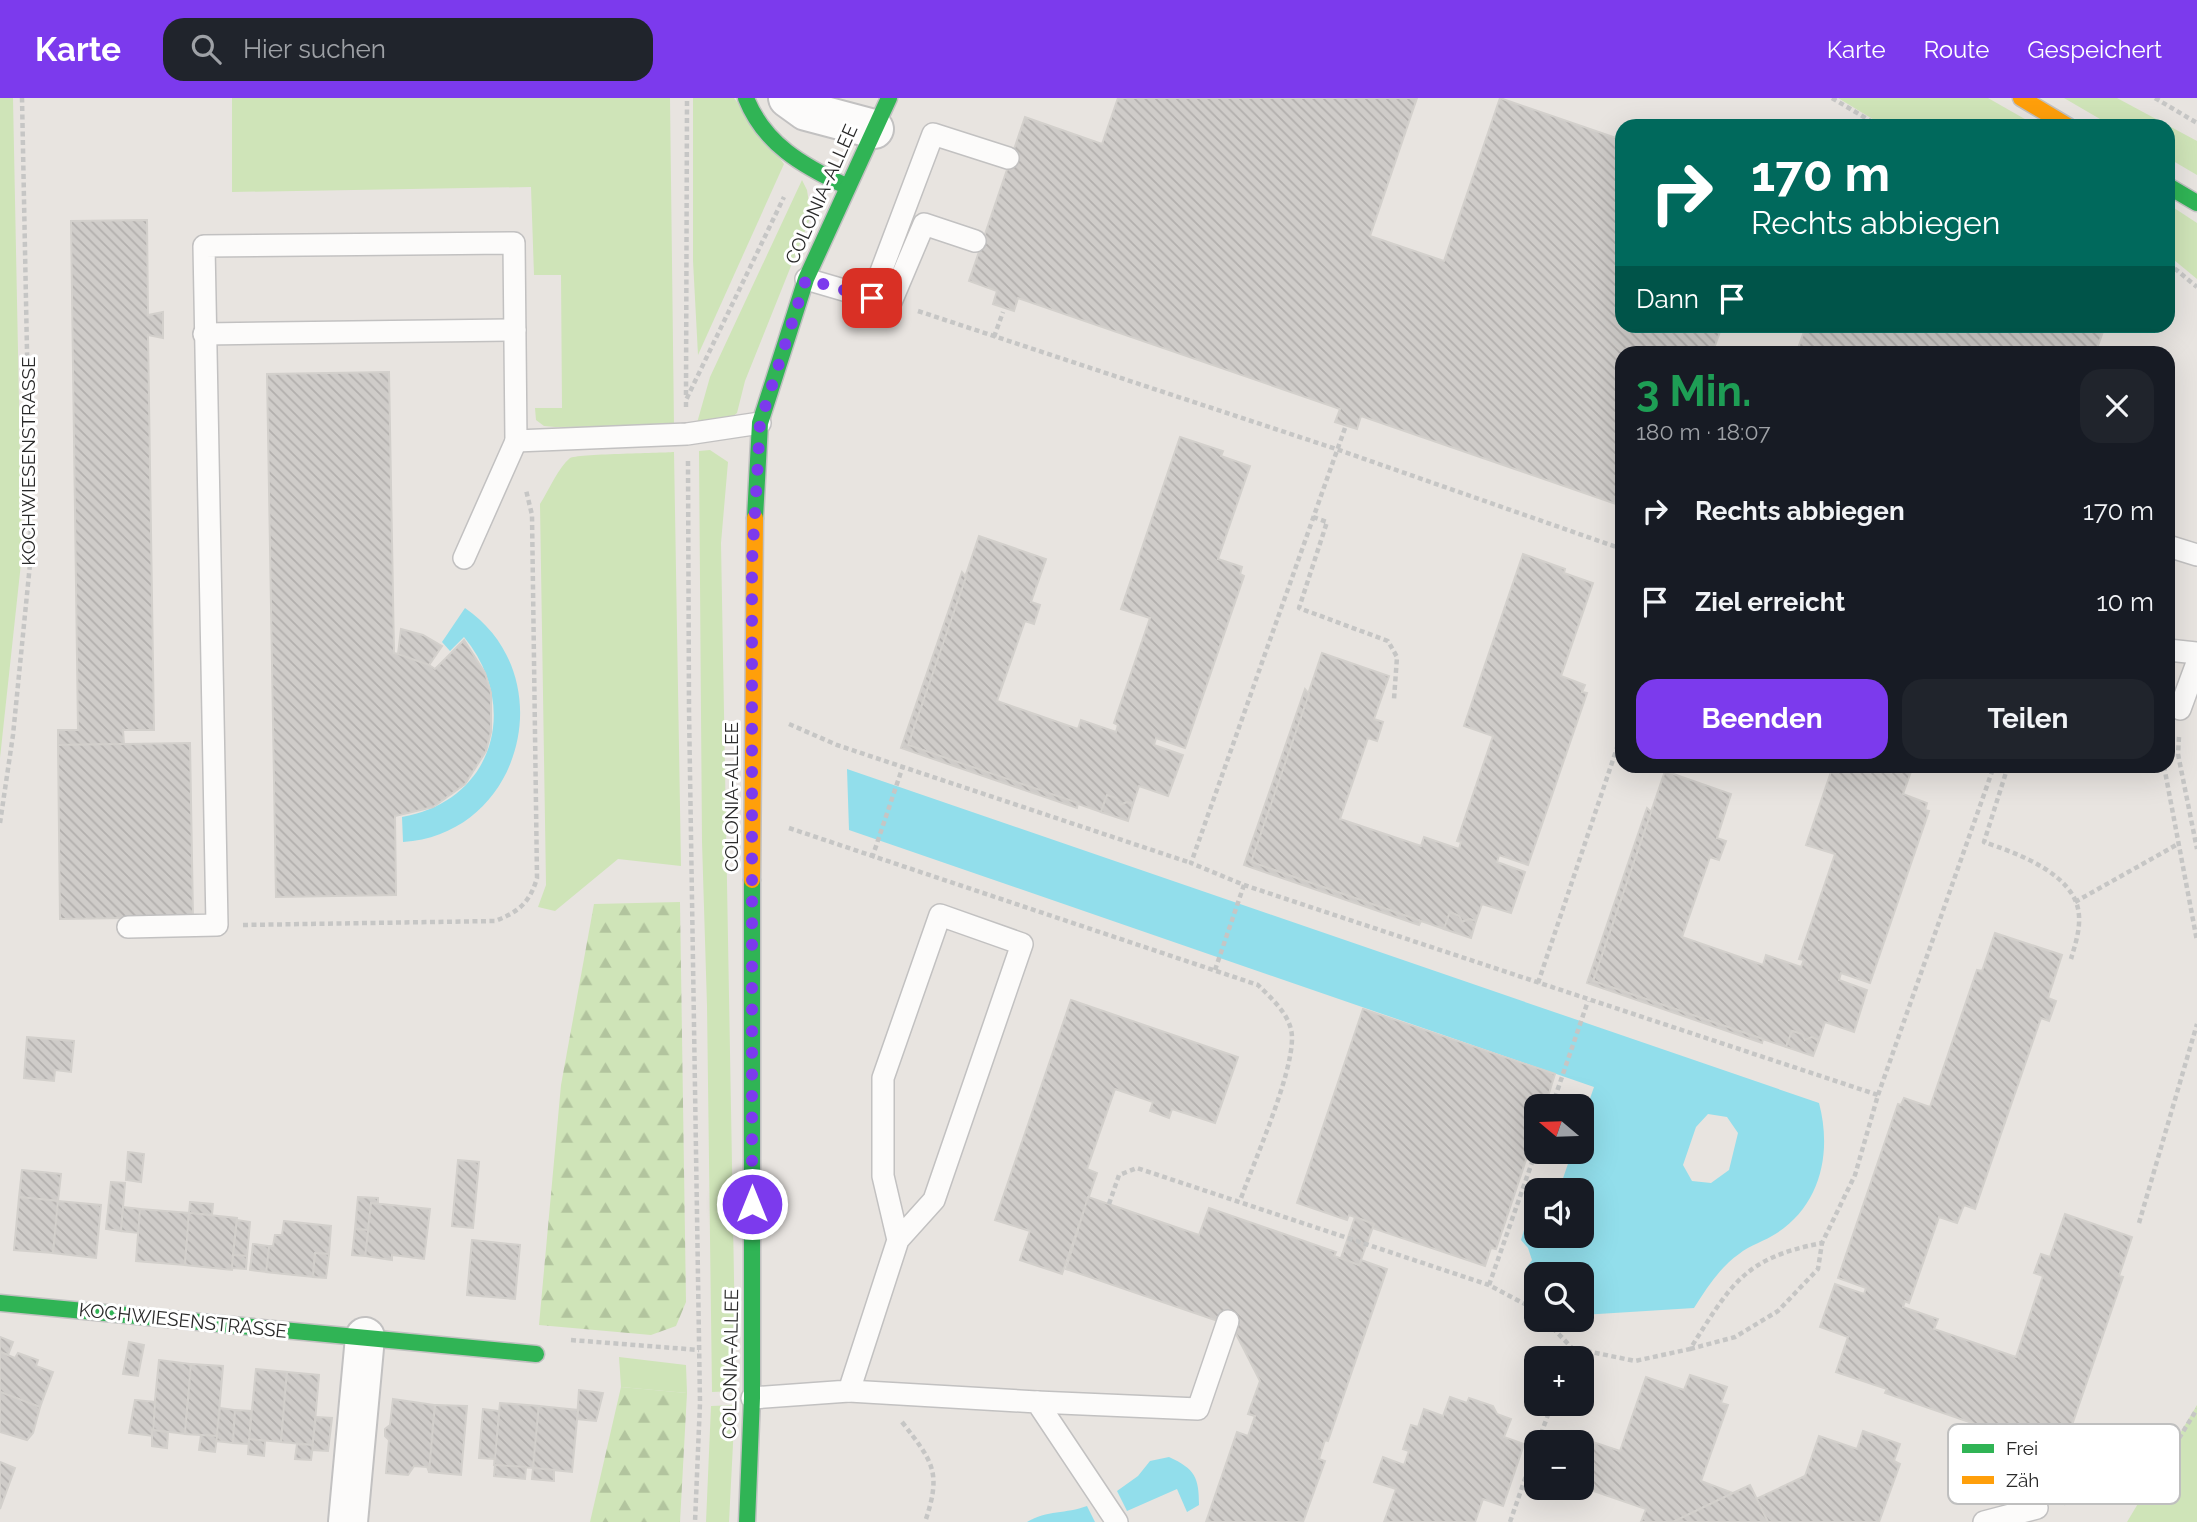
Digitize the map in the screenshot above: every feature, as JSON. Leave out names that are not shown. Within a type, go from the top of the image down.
[{"type":"main road","points":[[746,98],[764,131],[800,164],[846,186]]},
{"type":"main road","points":[[2021,98],[2056,119]]},
{"type":"main road","name":"COLONIA-ALLEE","points":[[747,1522],[752,1398],[752,562],[760,423],[806,279],[846,186],[882,113]]},
{"type":"main road","points":[[2175,190],[2197,203]]},
{"type":"main road","name":"KOCHWIESENSTRASSE","points":[[0,1303],[536,1354]]},
{"type":"street","points":[[788,98],[806,110],[882,113]]},
{"type":"street","points":[[348,1522],[365,1337]]},
{"type":"lane","points":[[881,300],[933,134],[1008,158]]},
{"type":"lane","points":[[881,300],[924,224],[975,241]]},
{"type":"lane","points":[[128,927],[216,925],[204,246],[514,243],[516,441],[464,558]]},
{"type":"lane","points":[[806,279],[881,300]]},
{"type":"lane","points":[[204,334],[515,330]]},
{"type":"lane","points":[[516,441],[687,435],[760,423]]},
{"type":"lane","points":[[2175,548],[2197,555]]},
{"type":"lane","points":[[2175,651],[2197,653]]},
{"type":"lane","points":[[2180,709],[2197,663]]},
{"type":"lane","points":[[849,1391],[898,1240],[934,1200],[1022,944],[940,915],[883,1078],[884,1176],[898,1240]]},
{"type":"lane","points":[[752,1398],[849,1391],[1198,1409],[1228,1321]]},
{"type":"lane","points":[[1037,1402],[1117,1522]]},
{"type":"lane","points":[[1984,1522],[2037,1508]]},
{"type":"path","name":"KOCHWIESENSTRASSE","points":[[0,823],[13,735],[31,554],[22,98]]},
{"type":"path","points":[[687,98],[686,400],[700,1417],[695,1522]]},
{"type":"path","points":[[1832,98],[1867,119]]},
{"type":"path","points":[[2155,98],[2197,123]]},
{"type":"path","points":[[686,400],[800,164]]},
{"type":"path","points":[[2175,268],[2197,287]]},
{"type":"path","points":[[881,300],[1336,449],[1615,547]]},
{"type":"path","points":[[995,337],[1003,312]]},
{"type":"path","points":[[1191,863],[1345,428]]},
{"type":"path","points":[[216,925],[495,921],[515,914],[531,898],[537,878],[532,515],[516,441]]},
{"type":"path","points":[[1313,517],[1327,522],[1299,608],[1388,641],[1398,657],[1394,699]]},
{"type":"path","points":[[752,708],[837,745],[1191,863],[1244,885],[1878,1095]]},
{"type":"path","points":[[2180,709],[2178,754],[2197,849]]},
{"type":"path","points":[[1538,983],[1615,754]]},
{"type":"path","points":[[872,858],[903,766]]},
{"type":"path","points":[[1594,1353],[1635,1361],[1735,1337],[1778,1311],[1818,1269],[1822,1243],[1855,1175],[1878,1095],[1992,773]]},
{"type":"path","points":[[2006,773],[1984,842],[2033,859],[2057,877],[2075,902],[2079,913],[2079,934],[2071,959]]},
{"type":"path","points":[[2165,773],[2197,941]]},
{"type":"path","points":[[752,816],[1258,985],[1282,1009],[1292,1036],[1286,1070],[1240,1201]]},
{"type":"path","points":[[2075,902],[2178,844]]},
{"type":"path","points":[[1215,970],[1244,885]]},
{"type":"path","points":[[1557,1094],[1588,1001]]},
{"type":"path","points":[[2139,1223],[2197,1024]]},
{"type":"path","points":[[1489,1285],[1531,1164]]},
{"type":"path","points":[[1109,1204],[1119,1175],[1137,1168],[1489,1285],[1524,1304]]},
{"type":"path","points":[[1690,1349],[1742,1274],[1785,1250],[1822,1243]]},
{"type":"path","points":[[1557,1332],[1570,1346]]},
{"type":"path","points":[[536,1354],[558,1339],[699,1350]]},
{"type":"path","points":[[878,1392],[922,1448],[935,1475],[934,1495],[925,1522]]},
{"type":"path","points":[[2180,1437],[2197,1409]]},
{"type":"path","points":[[1510,1522],[1524,1482]]},
{"type":"path","points":[[2037,1508],[2058,1504]]},
{"type":"green space","points":[[0,98],[13,98],[22,554],[0,758]]},
{"type":"green space","points":[[232,98],[670,98],[674,426],[555,427],[544,426],[536,420],[535,408],[562,408],[561,275],[534,275],[531,187],[232,192]]},
{"type":"green space","points":[[693,98],[734,98],[784,164],[698,355],[693,261]]},
{"type":"green space","points":[[1838,98],[1988,98],[2025,119],[1872,119]]},
{"type":"green space","points":[[2064,98],[2117,98],[2156,119],[2100,119]]},
{"type":"green space","points":[[2175,129],[2197,141],[2197,175],[2175,162]]},
{"type":"green space","points":[[802,180],[807,190],[811,216],[745,381],[737,413],[728,420],[697,423],[710,377]]},
{"type":"green space","points":[[2175,209],[2197,223],[2197,279],[2175,261]]},
{"type":"green space","points":[[710,450],[728,462],[721,543],[736,1391],[712,1392],[702,842],[699,451]]},
{"type":"green space","points":[[674,452],[681,866],[618,859],[555,911],[538,907],[546,885],[540,504],[570,458]]},
{"type":"green space","points":[[680,902],[686,1302],[676,1326],[651,1335],[539,1325],[561,1085],[594,904]]},
{"type":"green space","points":[[619,1357],[686,1365],[687,1393],[621,1387]]},
{"type":"green space","points":[[621,1387],[687,1393],[680,1522],[590,1522]]},
{"type":"green space","points":[[735,1405],[729,1522],[706,1522],[711,1406]]},
{"type":"green space","points":[[2197,1405],[2197,1522],[2127,1522],[2138,1504],[2180,1504],[2180,1433]]},
{"type":"water","points":[[465,608],[495,637],[514,672],[520,709],[516,747],[501,782],[477,811],[444,832],[403,842],[402,817],[433,808],[459,792],[477,771],[489,747],[494,720],[491,692],[481,664],[464,637],[450,651],[442,642]]},
{"type":"water","points":[[847,769],[1819,1103],[1823,1121],[1823,1158],[1813,1192],[1792,1221],[1777,1233],[1748,1248],[1725,1266],[1694,1308],[1594,1314],[1594,1262],[1531,1262],[1528,1248],[1594,1248],[1594,1178],[1563,1178],[1568,1164],[1594,1164],[1594,1094],[1592,1094],[1594,1087],[849,830]],"holes":[[[1708,1114],[1727,1117],[1738,1133],[1729,1170],[1711,1183],[1692,1181],[1683,1165],[1696,1127]]]},
{"type":"water","points":[[1169,1457],[1194,1475],[1199,1505],[1187,1512],[1177,1489],[1127,1511],[1117,1491],[1138,1476],[1150,1461]]},
{"type":"water","points":[[1087,1506],[1095,1522],[1027,1522],[1034,1518]]},
{"type":"building","points":[[1118,98],[1417,98],[1370,236],[1444,261],[1500,98],[1615,138],[1615,333],[1720,333],[1715,346],[1615,346],[1615,504],[1361,416],[1357,429],[1335,422],[1340,409],[1018,298],[1014,311],[993,304],[997,291],[969,281],[1025,117],[1102,144]]},
{"type":"building","points":[[147,220],[148,315],[163,312],[163,338],[148,335],[154,730],[123,730],[124,744],[58,745],[58,730],[78,730],[71,221]]},
{"type":"building","points":[[1804,333],[2102,333],[2098,346],[1799,346]]},
{"type":"building","points":[[389,372],[394,653],[420,659],[435,669],[464,640],[485,673],[491,693],[491,732],[486,751],[465,784],[433,807],[395,816],[396,895],[276,897],[267,374]]},
{"type":"building","points":[[1180,437],[1223,451],[1221,456],[1250,466],[1218,559],[1242,567],[1240,574],[1244,576],[1185,748],[1156,738],[1154,745],[1183,755],[1168,796],[1139,786],[1133,804],[1127,802],[1120,805],[1116,798],[1107,795],[1101,812],[908,745],[979,536],[1046,559],[1031,602],[1040,605],[1034,624],[1025,621],[997,701],[1078,729],[1081,720],[1116,732],[1118,725],[1114,723],[1150,618],[1121,609]]},
{"type":"building","points":[[1523,554],[1565,569],[1564,573],[1593,583],[1561,676],[1585,685],[1582,692],[1587,693],[1528,865],[1499,855],[1497,862],[1525,872],[1511,913],[1482,904],[1476,921],[1469,919],[1462,922],[1459,916],[1450,912],[1444,929],[1251,862],[1322,653],[1389,676],[1374,719],[1383,722],[1377,741],[1368,738],[1340,819],[1421,846],[1424,837],[1459,849],[1461,842],[1457,841],[1493,736],[1464,726]]},
{"type":"building","points":[[962,572],[966,577],[908,745],[1078,803],[1077,808],[901,748]]},
{"type":"building","points":[[401,629],[423,635],[442,646],[429,665],[398,654]]},
{"type":"building","points":[[1305,689],[1309,694],[1251,862],[1421,921],[1419,925],[1244,865]]},
{"type":"building","points":[[190,743],[193,917],[60,919],[58,745]]},
{"type":"building","points":[[1664,773],[1731,794],[1717,838],[1726,841],[1719,860],[1710,857],[1682,937],[1763,965],[1766,955],[1801,967],[1804,960],[1799,959],[1835,854],[1806,845],[1831,773],[1910,773],[1903,794],[1927,803],[1925,810],[1929,811],[1870,983],[1841,973],[1839,980],[1867,990],[1854,1032],[1825,1022],[1819,1040],[1812,1037],[1805,1040],[1802,1034],[1792,1031],[1786,1047],[1593,981]]},
{"type":"building","points":[[1107,795],[1116,798],[1120,805],[1127,802],[1133,804],[1128,821],[1101,812]]},
{"type":"building","points":[[1647,808],[1651,812],[1593,981],[1763,1039],[1762,1043],[1587,983]]},
{"type":"building","points":[[1450,912],[1459,916],[1462,922],[1469,919],[1476,921],[1471,938],[1444,929]]},
{"type":"building","points":[[1995,933],[2062,955],[2048,998],[2056,1001],[2049,1021],[2041,1018],[1975,1209],[1964,1205],[1957,1223],[1939,1217],[1909,1303],[1905,1301],[1903,1307],[1938,1319],[1934,1329],[2016,1357],[2043,1276],[2034,1273],[2041,1254],[2050,1257],[2065,1214],[2132,1237],[2119,1276],[2123,1277],[2072,1424],[1975,1424],[1885,1393],[1887,1389],[1836,1372],[1848,1337],[1820,1327],[1835,1284],[1864,1294],[1866,1288],[1838,1278],[1898,1104],[1901,1105],[1904,1098],[1930,1107],[1977,970],[1982,971]]},
{"type":"building","points":[[1071,1000],[1238,1057],[1215,1123],[1172,1109],[1169,1118],[1150,1111],[1153,1102],[1115,1089],[1087,1169],[1097,1173],[1062,1274],[1020,1260],[1030,1231],[995,1220]]},
{"type":"building","points":[[1363,1009],[1555,1074],[1549,1094],[1524,1094],[1525,1164],[1496,1249],[1491,1248],[1485,1266],[1372,1228],[1374,1224],[1349,1215],[1347,1220],[1297,1203]]},
{"type":"building","points":[[1792,1031],[1802,1034],[1805,1040],[1812,1037],[1819,1040],[1813,1056],[1786,1047]]},
{"type":"building","points":[[27,1037],[74,1041],[71,1072],[55,1070],[54,1081],[24,1078]]},
{"type":"building","points":[[128,1152],[144,1154],[141,1182],[126,1180]]},
{"type":"building","points":[[458,1160],[479,1162],[473,1228],[452,1226]]},
{"type":"building","points":[[22,1170],[61,1174],[58,1201],[19,1197]]},
{"type":"building","points":[[111,1182],[125,1183],[121,1231],[106,1229]]},
{"type":"building","points":[[19,1197],[58,1201],[53,1253],[14,1250]]},
{"type":"building","points":[[358,1197],[378,1198],[378,1204],[371,1203],[368,1230],[355,1229]]},
{"type":"building","points":[[1088,1197],[1199,1235],[1209,1208],[1336,1252],[1334,1256],[1359,1265],[1361,1260],[1387,1269],[1328,1441],[1325,1440],[1319,1459],[1325,1461],[1303,1522],[1206,1522],[1237,1432],[1248,1436],[1255,1416],[1248,1414],[1260,1381],[1235,1332],[1238,1325],[1220,1318],[1218,1321],[1066,1269]]},
{"type":"building","points":[[58,1201],[101,1205],[96,1258],[53,1253]]},
{"type":"building","points":[[190,1202],[213,1204],[212,1215],[189,1213]]},
{"type":"building","points":[[371,1203],[430,1209],[424,1259],[392,1255],[392,1260],[365,1256]]},
{"type":"building","points":[[123,1207],[140,1209],[139,1233],[121,1231]]},
{"type":"building","points":[[140,1209],[189,1213],[185,1265],[136,1261]]},
{"type":"building","points":[[189,1213],[237,1218],[232,1270],[185,1265]]},
{"type":"building","points":[[1355,1217],[1374,1224],[1359,1265],[1341,1258]]},
{"type":"building","points":[[237,1220],[250,1222],[247,1256],[233,1255]]},
{"type":"building","points":[[284,1221],[331,1226],[329,1254],[315,1253],[313,1277],[266,1272],[269,1246],[273,1246],[275,1235],[282,1235]]},
{"type":"building","points":[[355,1229],[368,1230],[365,1256],[352,1255]]},
{"type":"building","points":[[472,1240],[520,1245],[515,1299],[467,1295]]},
{"type":"building","points":[[253,1244],[269,1246],[266,1272],[250,1270]]},
{"type":"building","points":[[315,1253],[329,1254],[326,1278],[313,1277]]},
{"type":"building","points":[[233,1255],[247,1256],[246,1269],[232,1268]]},
{"type":"building","points":[[0,1337],[13,1342],[8,1355],[0,1352]]},
{"type":"building","points":[[129,1342],[144,1345],[138,1376],[123,1374]]},
{"type":"building","points":[[0,1352],[15,1358],[18,1353],[38,1360],[36,1366],[53,1372],[40,1407],[0,1392]]},
{"type":"building","points":[[159,1360],[191,1364],[185,1434],[152,1430]]},
{"type":"building","points":[[191,1364],[223,1366],[217,1436],[185,1434]]},
{"type":"building","points":[[256,1369],[287,1372],[281,1442],[249,1439]]},
{"type":"building","points":[[287,1372],[319,1375],[313,1445],[281,1442]]},
{"type":"building","points":[[1690,1375],[1727,1387],[1721,1403],[1728,1405],[1701,1481],[1733,1493],[1673,1522],[1641,1522],[1646,1509],[1594,1491],[1594,1442],[1620,1451],[1646,1377],[1684,1390]]},
{"type":"building","points":[[579,1390],[603,1393],[596,1421],[577,1419]]},
{"type":"building","points":[[0,1392],[40,1407],[33,1433],[27,1440],[0,1432]]},
{"type":"building","points":[[1450,1397],[1467,1403],[1469,1398],[1493,1406],[1497,1414],[1511,1419],[1504,1437],[1524,1444],[1503,1506],[1483,1499],[1475,1522],[1384,1522],[1396,1489],[1374,1482],[1383,1457],[1404,1465],[1409,1451],[1403,1449],[1411,1425],[1418,1427],[1424,1409],[1443,1416]]},
{"type":"building","points":[[393,1399],[435,1405],[429,1472],[427,1467],[414,1466],[408,1475],[386,1473],[389,1440],[385,1436],[385,1429],[390,1425]]},
{"type":"building","points":[[135,1400],[155,1402],[153,1436],[129,1433]]},
{"type":"building","points":[[500,1403],[539,1406],[533,1468],[494,1465]]},
{"type":"building","points":[[435,1405],[467,1406],[461,1475],[429,1472]]},
{"type":"building","points":[[539,1406],[578,1410],[572,1472],[533,1468]]},
{"type":"building","points":[[220,1408],[235,1410],[233,1443],[216,1441]]},
{"type":"building","points":[[483,1409],[499,1411],[495,1459],[479,1458]]},
{"type":"building","points":[[235,1410],[251,1411],[249,1444],[233,1443]]},
{"type":"building","points":[[316,1417],[332,1418],[328,1451],[312,1450]]},
{"type":"building","points":[[152,1430],[168,1432],[167,1448],[152,1446]]},
{"type":"building","points":[[1863,1431],[1900,1444],[1894,1461],[1900,1464],[1879,1522],[1768,1522],[1756,1499],[1805,1476],[1819,1436],[1857,1449]]},
{"type":"building","points":[[201,1435],[217,1436],[215,1452],[199,1450]]},
{"type":"building","points":[[249,1439],[265,1441],[264,1456],[248,1454]]},
{"type":"building","points":[[297,1444],[313,1445],[311,1460],[295,1459]]},
{"type":"building","points":[[0,1462],[15,1468],[0,1509]]},
{"type":"building","points":[[495,1465],[526,1467],[525,1479],[494,1476]]},
{"type":"building","points":[[533,1468],[554,1470],[554,1481],[532,1479]]},
{"type":"building","points":[[1750,1485],[1768,1522],[1673,1522],[1733,1493]]},
{"type":"traffic: fast","points":[[746,98],[763,128],[774,141],[800,161],[846,186]]},
{"type":"traffic: fast","points":[[755,518],[760,423],[806,279],[889,98]]},
{"type":"traffic: fast","points":[[2175,190],[2197,203]]},
{"type":"traffic: fast","points":[[747,1522],[752,1398],[752,880]]},
{"type":"traffic: fast","points":[[0,1303],[536,1354]]},
{"type":"traffic: slow","points":[[2021,98],[2056,119]]},
{"type":"traffic: slow","points":[[752,880],[755,518]]},
{"type":"route","points":[[752,1204],[752,562],[760,423],[806,279],[872,298]]}]
